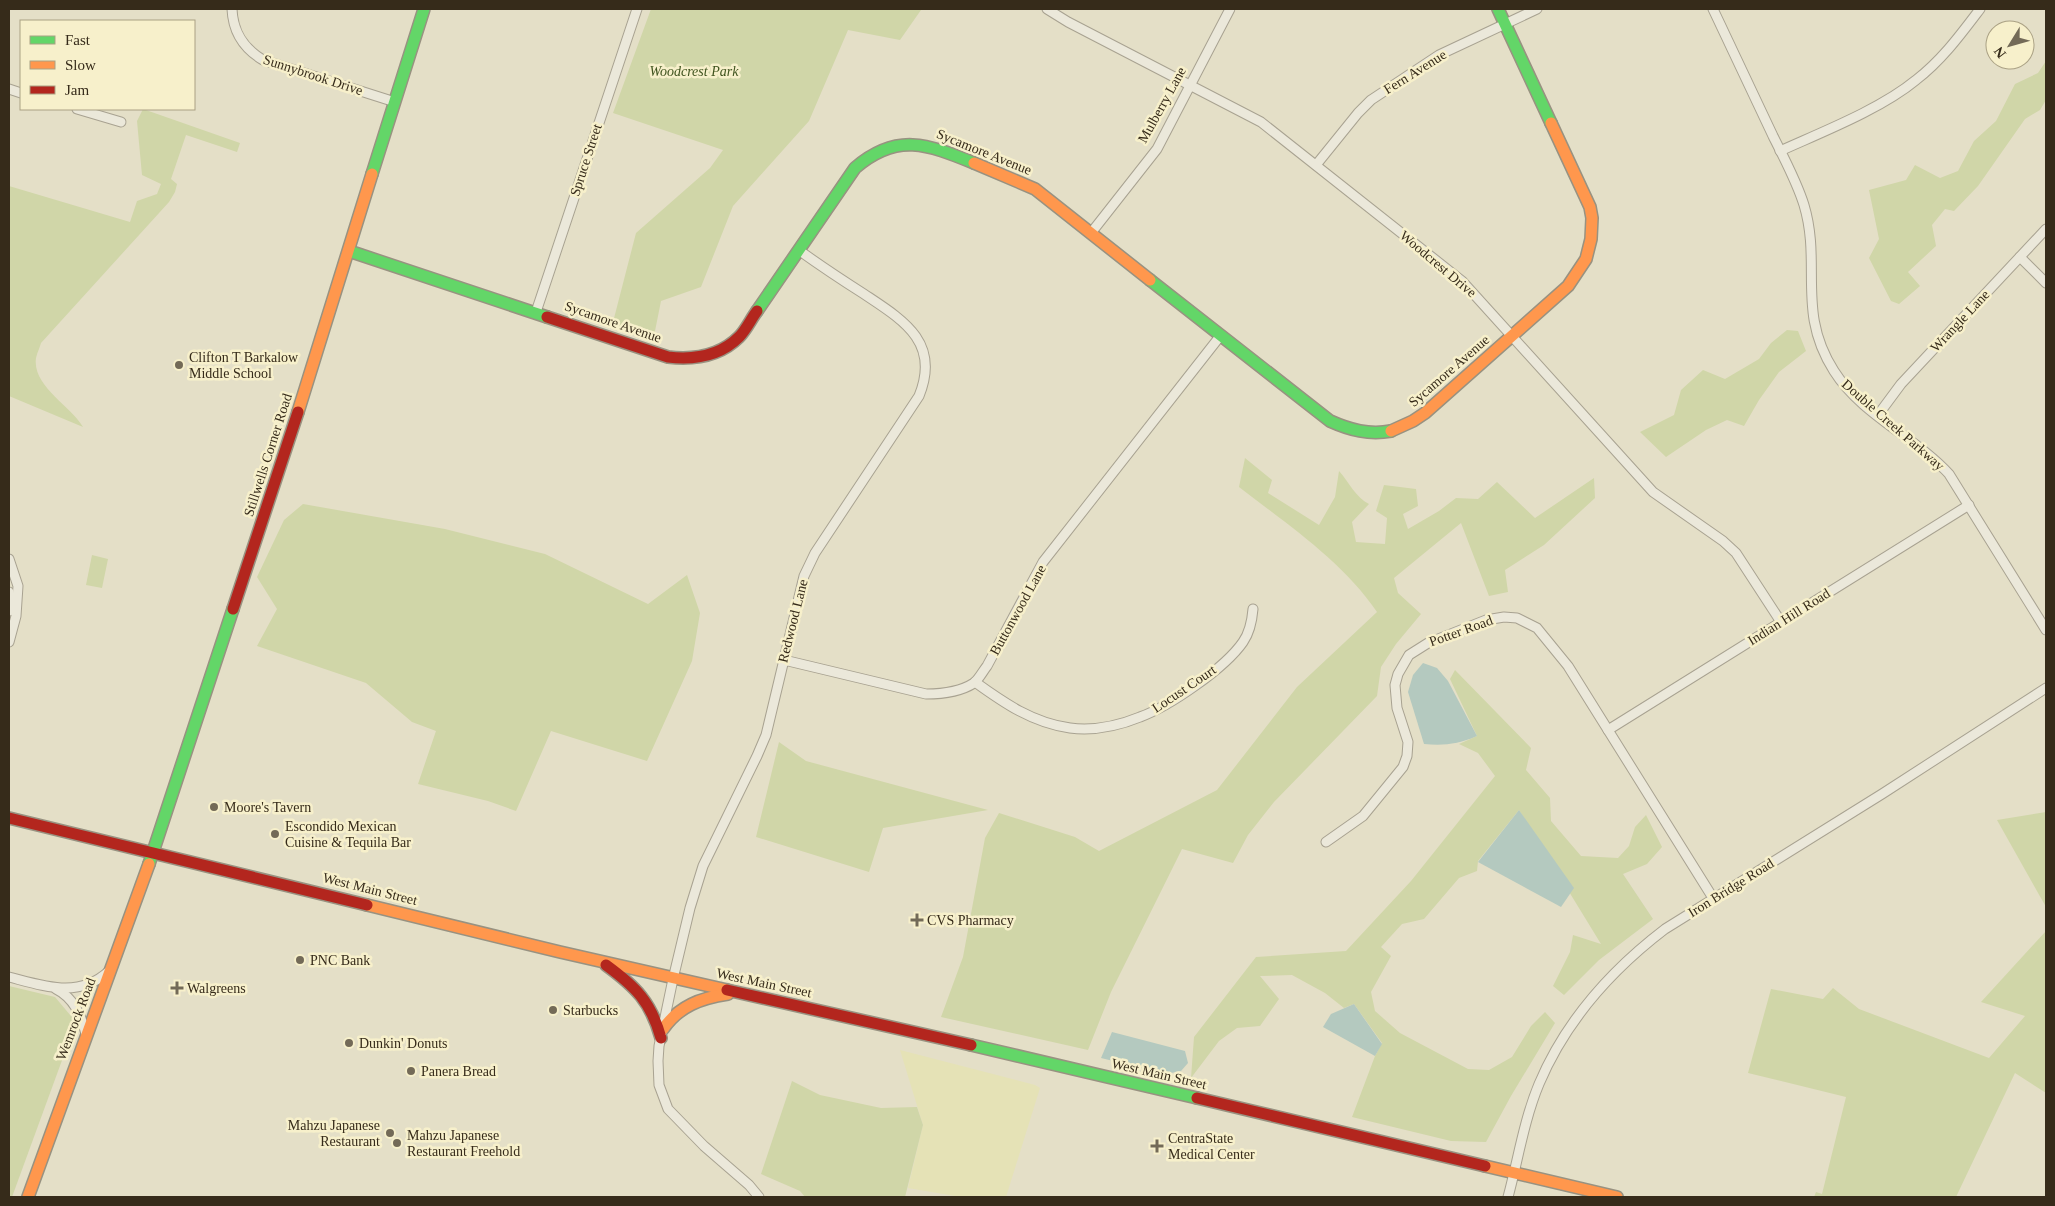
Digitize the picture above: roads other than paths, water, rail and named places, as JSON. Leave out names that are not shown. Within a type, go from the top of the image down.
[{"type":"street","name":"Sunnybrook Drive","points":[[232,9],[234,24],[242,42],[253,54],[263,60],[395,102]]},
{"type":"street","name":"Stillwells Corner Road","points":[[153,852],[284,456],[424,9]]},
{"type":"street","name":"Spruce Street","points":[[536,312],[637,9]]},
{"type":"street","name":"Woodcrest Drive","points":[[1047,9],[1068,22],[1261,122],[1462,280],[1652,492],[1736,553],[1781,622]]},
{"type":"street","name":"Mulberry Lane","points":[[1092,233],[1157,149],[1230,9]]},
{"type":"street","points":[[1498,9],[1505,24]]},
{"type":"street","name":"Fern Avenue","points":[[1316,165],[1358,113],[1371,100],[1439,55],[1538,9]]},
{"type":"street","name":"Double Creek Parkway","points":[[1713,9],[1801,196],[1808,220],[1811,307],[1818,341],[1827,361],[1842,383],[1950,474],[2046,630]]},
{"type":"street","points":[[1780,151],[1879,105],[1910,85],[1933,66],[1980,9]]},
{"type":"street","name":"Sycamore Avenue","points":[[349,251],[668,357],[699,358],[722,350],[740,336],[855,168],[866,158],[883,148],[910,143],[937,148],[1029,186],[1092,233],[1330,421],[1350,430],[1372,434],[1395,431],[1415,421],[1574,279],[1585,264],[1592,240],[1592,220],[1586,197],[1505,24]]},
{"type":"street","points":[[80,110],[121,122]]},
{"type":"street","name":"Wrangle Lane","points":[[1878,415],[1907,377],[2046,229]]},
{"type":"street","name":"Redwood Lane","points":[[759,1197],[749,1185],[704,1146],[668,1110],[659,1085],[658,1073],[662,1034],[690,908],[703,866],[758,756],[766,735],[800,587],[808,566],[919,396],[926,369],[922,348],[907,324],[800,251]]},
{"type":"street","points":[[2020,257],[2046,283]]},
{"type":"street","name":"Buttonwood Lane","points":[[975,682],[987,666],[1044,562],[1220,335]]},
{"type":"street","name":"Indian Hill Road","points":[[1608,730],[1969,505]]},
{"type":"street","points":[[9,559],[18,586],[16,616],[9,642]]},
{"type":"street","points":[[9,592],[9,611]]},
{"type":"street","name":"Locust Court","points":[[975,682],[1013,708],[1042,721],[1080,729],[1100,728],[1119,724],[1155,711],[1181,695],[1218,666],[1244,641],[1251,626],[1253,609]]},
{"type":"street","name":"Potter Road","points":[[1326,842],[1363,816],[1403,767],[1407,756],[1408,742],[1397,708],[1395,685],[1398,674],[1409,655],[1428,643],[1494,618],[1517,618],[1526,621],[1543,633],[1564,659],[1713,898]]},
{"type":"street","points":[[784,660],[926,694],[939,694],[957,690],[975,682]]},
{"type":"street","name":"Iron Bridge Road","points":[[1508,1197],[1528,1116],[1539,1084],[1567,1030],[1613,972],[1639,948],[1664,929],[1882,794],[2046,688]]},
{"type":"street","name":"West Main Street","points":[[9,818],[674,979],[994,1050],[1617,1197]]},
{"type":"street","name":"Wemrock Road","points":[[28,1197],[153,852]]},
{"type":"street","points":[[600,961],[636,987],[644,996],[662,1034]]},
{"type":"street","points":[[53,988],[69,988],[90,984],[99,981],[111,969]]},
{"type":"street","points":[[9,977],[53,988],[65,994],[72,1001],[82,1019],[86,1034]]},
{"type":"street","points":[[662,1034],[674,1014],[694,1002],[710,996],[735,992]]},
{"type":"place","name":"Clifton T Barkalow Middle School","points":[[179,365]]},
{"type":"place","name":"Moore's Tavern","points":[[214,807]]},
{"type":"place","name":"Escondido Mexican Cuisine & Tequila Bar","points":[[275,834]]},
{"type":"place","name":"CVS Pharmacy","points":[[917,920]]},
{"type":"place","name":"PNC Bank","points":[[300,960]]},
{"type":"place","name":"Walgreens","points":[[177,988]]},
{"type":"place","name":"Starbucks","points":[[553,1010]]},
{"type":"place","name":"Dunkin' Donuts","points":[[349,1043]]},
{"type":"place","name":"Panera Bread","points":[[411,1071]]},
{"type":"place","name":"Mahzu Japanese Restaurant","points":[[390,1133]]},
{"type":"place","name":"Mahzu Japanese Restaurant Freehold","points":[[397,1143]]},
{"type":"place","name":"CentraState Medical Center","points":[[1157,1146]]},
{"type":"park label","name":"Woodcrest Park","points":[[694,71]]}]
